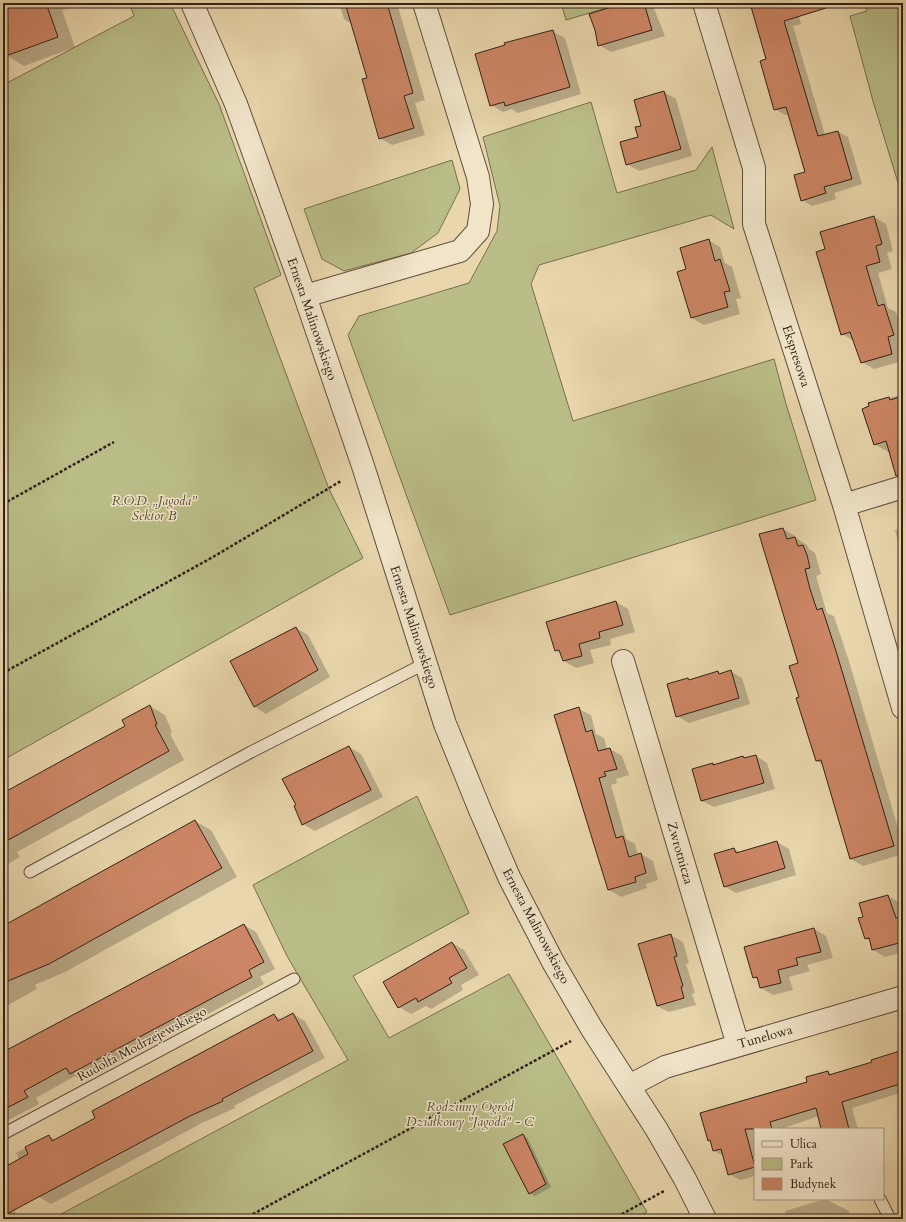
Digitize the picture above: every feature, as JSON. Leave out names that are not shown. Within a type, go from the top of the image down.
[{"type":"street","name":"Ernesta Malinowskiego","points":[[192,3],[236,104],[305,296],[363,466],[445,724],[509,877],[576,1002],[630,1086],[685,1179],[705,1219]]},
{"type":"street","points":[[305,296],[460,251],[478,231],[482,204],[478,177],[468,149],[424,3]]},
{"type":"street","name":"Ekspresowa","points":[[704,3],[754,168],[754,224],[844,505],[903,708]]},
{"type":"street","points":[[844,505],[903,488]]},
{"type":"street","name":"Zwrotnicza","points":[[623,660],[738,1045]]},
{"type":"street","name":"Tunelowa","points":[[630,1086],[665,1067],[903,997]]},
{"type":"lane","points":[[30,872],[250,752],[426,663]]},
{"type":"lane","name":"Rudolfa Modrzejewskiego","points":[[3,1134],[294,979]]},
{"type":"lane","points":[[880,1200],[890,1219]]},
{"type":"path","points":[[3,504],[114,442]]},
{"type":"path","points":[[3,674],[213,557],[329,489]]},
{"type":"path","points":[[244,1219],[554,1051]]},
{"type":"path","points":[[613,1219],[642,1204]]},
{"type":"green space","name":"R.O.D. „Jagoda” Sektor B","points":[[129,3],[170,3],[219,104],[281,275],[254,288],[329,489],[363,558],[3,760],[3,85],[134,16]]},
{"type":"green space","points":[[561,3],[623,3],[566,20]]},
{"type":"green space","points":[[865,3],[903,3],[903,199],[873,101],[850,16],[867,11]]},
{"type":"green space","points":[[591,102],[617,193],[696,170],[712,147],[734,229],[711,215],[539,265],[531,284],[573,421],[774,359],[786,404],[816,500],[450,615],[348,335],[359,316],[469,283],[497,231],[500,206],[483,137]]},
{"type":"green space","points":[[452,160],[460,189],[438,233],[411,253],[344,271],[322,259],[304,209]]},
{"type":"green space","name":"Rodzinny Ogród Działkowy \"Jagoda\" - C","points":[[417,796],[469,913],[353,976],[389,1038],[509,974],[647,1212],[634,1219],[52,1219],[348,1060],[287,956],[253,885]]},
{"type":"building","points":[[3,3],[46,3],[58,37],[3,57]]},
{"type":"building","points":[[345,3],[387,3],[413,93],[404,96],[414,128],[379,139],[362,79],[367,78]]},
{"type":"building","points":[[624,3],[644,3],[652,30],[598,46],[595,30],[589,14]]},
{"type":"building","points":[[750,3],[825,3],[826,8],[784,21],[818,136],[838,131],[852,179],[824,187],[826,193],[801,201],[794,175],[805,172],[786,107],[774,110],[760,61],[766,59]]},
{"type":"building","points":[[553,30],[570,87],[505,106],[504,102],[490,106],[475,54],[505,45],[504,43]]},
{"type":"building","points":[[664,91],[681,149],[626,165],[620,142],[638,137],[635,127],[641,126],[634,100]]},
{"type":"building","points":[[874,216],[882,244],[876,246],[880,262],[866,266],[878,306],[884,304],[894,335],[888,337],[892,354],[861,363],[850,332],[841,335],[816,252],[825,249],[820,232]]},
{"type":"building","points":[[709,239],[715,261],[720,259],[730,291],[724,292],[728,307],[691,318],[677,272],[686,269],[680,248]]},
{"type":"building","points":[[903,396],[903,475],[896,476],[886,441],[874,445],[862,409],[869,406],[868,403],[889,397],[890,400]]},
{"type":"building","points":[[783,528],[787,539],[795,537],[798,546],[803,545],[807,555],[810,568],[805,569],[810,589],[817,610],[822,608],[894,846],[850,859],[821,760],[816,761],[796,698],[799,697],[789,666],[798,663],[759,534]]},
{"type":"building","points":[[616,601],[623,625],[599,632],[600,638],[579,644],[582,656],[563,661],[559,650],[555,651],[546,622]]},
{"type":"building","points":[[296,627],[318,670],[254,707],[230,661]]},
{"type":"building","points":[[731,670],[739,698],[676,717],[667,684],[688,678],[689,680],[718,671],[719,674]]},
{"type":"building","points":[[150,705],[157,724],[155,725],[169,751],[3,843],[3,793],[125,726],[122,720]]},
{"type":"building","points":[[579,707],[586,732],[592,730],[598,751],[610,748],[617,769],[604,772],[606,776],[599,778],[616,838],[623,836],[629,857],[641,853],[646,873],[635,877],[636,882],[608,890],[554,715]]},
{"type":"building","points":[[349,746],[371,790],[302,825],[294,806],[296,805],[282,779]]},
{"type":"building","points":[[756,755],[764,783],[701,801],[692,769],[713,763],[713,765],[743,756],[744,758]]},
{"type":"building","points":[[195,820],[222,868],[49,964],[3,983],[3,926]]},
{"type":"building","points":[[777,841],[785,868],[724,887],[714,854],[734,848],[736,853]]},
{"type":"building","points":[[888,895],[896,918],[903,916],[903,942],[872,950],[869,938],[865,939],[858,918],[863,917],[859,903]]},
{"type":"building","points":[[244,924],[264,962],[249,970],[252,977],[70,1074],[66,1068],[24,1091],[28,1097],[3,1110],[3,1052]]},
{"type":"building","points":[[814,928],[821,952],[796,958],[798,965],[778,970],[781,983],[760,988],[757,977],[753,978],[744,947]]},
{"type":"building","points":[[671,934],[677,956],[674,957],[683,986],[681,987],[684,998],[657,1006],[638,944]]},
{"type":"building","points":[[452,942],[467,968],[449,978],[452,983],[418,1002],[416,998],[398,1008],[383,982]]},
{"type":"building","points":[[293,1013],[313,1051],[222,1099],[223,1101],[190,1116],[3,1216],[3,1168],[28,1154],[25,1147],[49,1135],[52,1141],[95,1118],[92,1111],[274,1014],[278,1021]]},
{"type":"building","points":[[903,1050],[903,1083],[842,1102],[849,1128],[821,1128],[816,1108],[770,1122],[772,1128],[745,1129],[754,1167],[728,1175],[721,1149],[713,1151],[710,1140],[708,1141],[700,1113],[807,1082],[806,1077],[828,1071],[829,1075],[872,1062],[871,1060]]},
{"type":"building","points":[[523,1134],[546,1184],[529,1194],[503,1144]]}]
